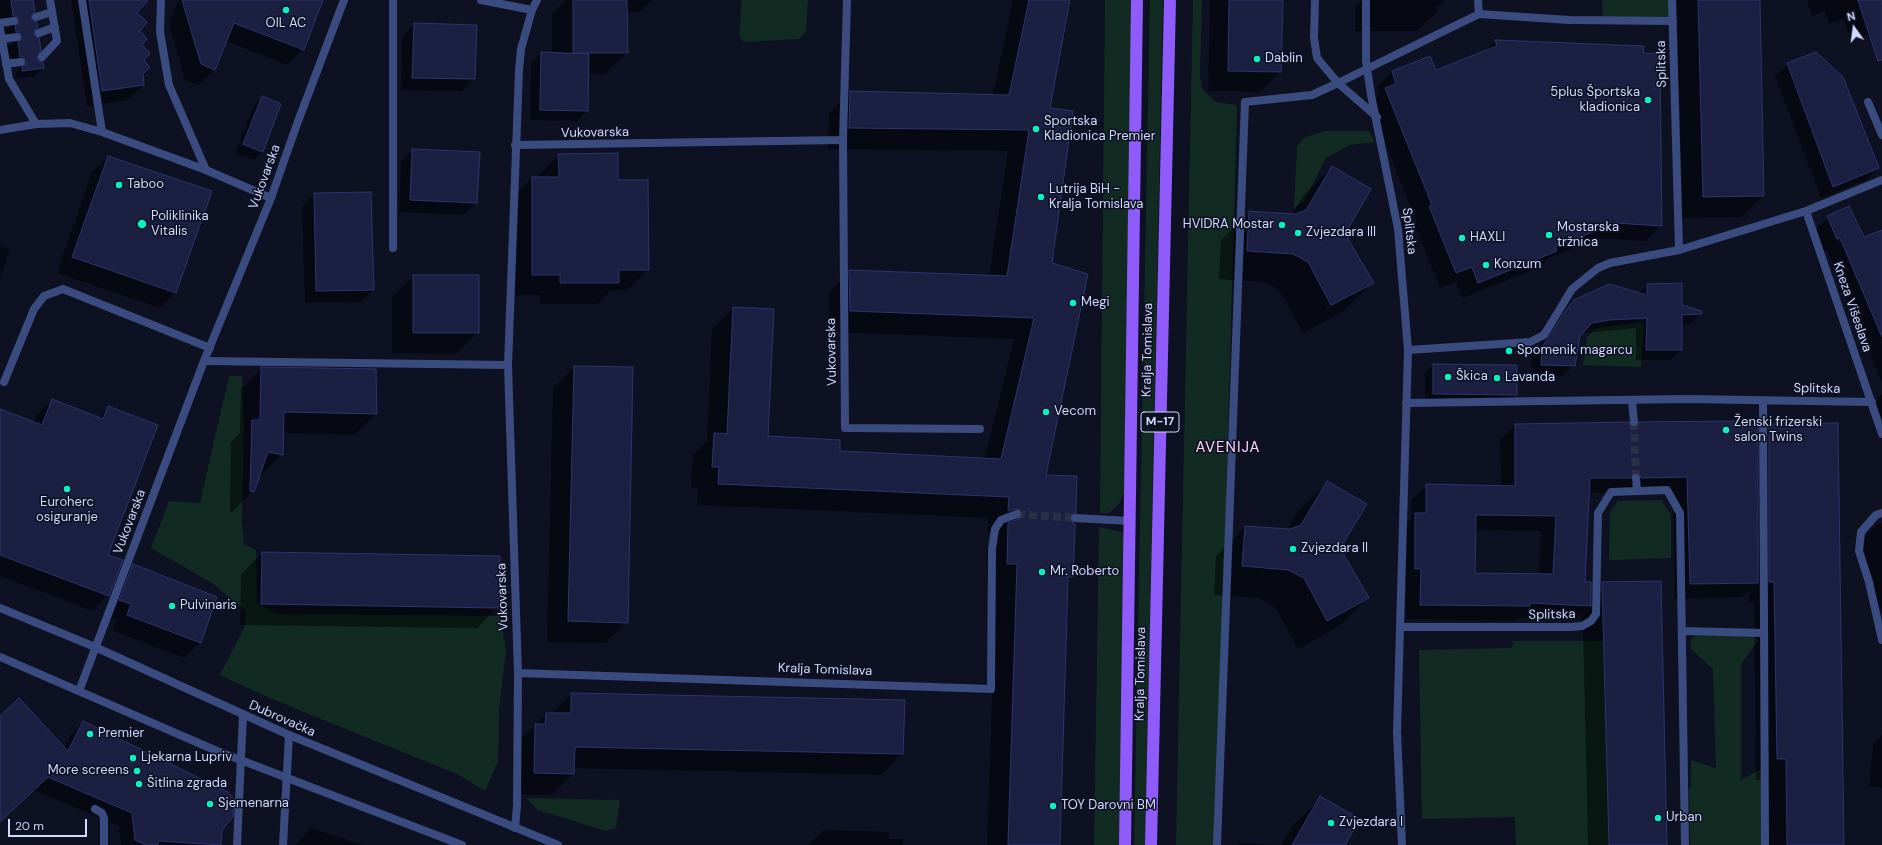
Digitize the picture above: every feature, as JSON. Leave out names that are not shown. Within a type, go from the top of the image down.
[{"type":"main road","name":"Kralja Tomislava","points":[[1125,845],[1137,0]]},
{"type":"main road","name":"Kralja Tomislava","points":[[1151,845],[1170,0]]},
{"type":"street","points":[[42,57],[57,41],[50,0]]},
{"type":"street","points":[[82,0],[102,132]]},
{"type":"street","points":[[161,0],[160,32],[169,85],[206,170]]},
{"type":"street","name":"Vukovarska","points":[[79,691],[204,361],[271,198],[297,124],[344,0]]},
{"type":"street","points":[[393,0],[394,248]]},
{"type":"street","points":[[481,0],[532,10]]},
{"type":"street","name":"Vukovarska","points":[[515,828],[517,805],[518,673],[508,365],[518,70],[521,49],[532,10],[537,0]]},
{"type":"street","name":"Vukovarska","points":[[847,0],[843,140],[845,428],[980,429]]},
{"type":"street","points":[[1315,0],[1314,38],[1317,58],[1338,83],[1377,117]]},
{"type":"street","name":"Splitska","points":[[1366,0],[1365,38],[1367,69],[1398,229],[1408,350],[1397,732],[1402,845]]},
{"type":"street","points":[[1478,0],[1479,14]]},
{"type":"street","name":"Splitska","points":[[1672,0],[1678,250]]},
{"type":"street","points":[[36,17],[52,12]]},
{"type":"street","name":"Splitska","points":[[1338,83],[1479,14],[1569,20],[1673,21]]},
{"type":"street","points":[[0,23],[14,21]]},
{"type":"street","points":[[39,33],[55,27]]},
{"type":"street","points":[[0,29],[9,78],[36,124]]},
{"type":"street","points":[[2,39],[17,37]]},
{"type":"street","points":[[6,64],[21,62]]},
{"type":"street","points":[[1217,845],[1245,102],[1312,94],[1338,83]]},
{"type":"street","points":[[1868,102],[1882,135]]},
{"type":"street","points":[[0,130],[36,124],[70,123],[102,132],[206,170],[271,198]]},
{"type":"street","name":"Vukovarska","points":[[515,145],[843,140]]},
{"type":"street","points":[[1408,350],[1530,342],[1544,334],[1572,290],[1598,268],[1610,263],[1678,250],[1806,211],[1882,180]]},
{"type":"street","name":"Kneza Višeslava","points":[[1806,211],[1882,434]]},
{"type":"street","points":[[4,382],[34,309],[44,296],[63,289],[210,348]]},
{"type":"street","points":[[204,361],[508,365]]},
{"type":"street","points":[[1632,400],[1634,422]]},
{"type":"street","name":"Splitska","points":[[1406,403],[1632,400],[1872,402]]},
{"type":"street","points":[[1763,401],[1765,845]]},
{"type":"street","points":[[1636,478],[1637,491]]},
{"type":"street","name":"Splitska","points":[[1400,627],[1582,626],[1591,621],[1596,614],[1598,513],[1611,492],[1667,490],[1680,513],[1683,631],[1685,845]]},
{"type":"street","points":[[1882,512],[1876,515],[1861,532],[1859,551],[1869,582],[1882,640]]},
{"type":"street","name":"Kralja Tomislava","points":[[518,673],[991,690],[992,549],[995,529],[1001,520],[1017,514]]},
{"type":"street","points":[[1075,518],[1130,521]]},
{"type":"street","name":"Dubrovačka","points":[[0,608],[95,647],[288,736],[558,845]]},
{"type":"street","points":[[1683,631],[1764,633]]},
{"type":"street","points":[[0,657],[242,760],[462,845]]},
{"type":"street","points":[[237,845],[243,715]]},
{"type":"street","points":[[283,845],[288,736]]},
{"type":"street","points":[[95,809],[102,813],[104,818],[104,845]]},
{"type":"green space","points":[[742,0],[808,0],[806,32],[798,39],[744,42],[739,36]]},
{"type":"green space","points":[[1105,0],[1133,0],[1126,488],[1119,504],[1109,513],[1100,513]]},
{"type":"green space","points":[[1150,0],[1163,0],[1145,845],[1134,845]]},
{"type":"green space","points":[[1193,0],[1202,0],[1200,73],[1202,89],[1216,102],[1236,105],[1237,109],[1220,718],[1215,845],[1176,845]]},
{"type":"green space","points":[[1602,0],[1672,0],[1673,21],[1603,18]]},
{"type":"green space","points":[[1325,131],[1369,131],[1375,142],[1350,145],[1326,158],[1304,202],[1294,208],[1297,147],[1303,138]]},
{"type":"green space","points":[[1644,322],[1641,367],[1583,365],[1587,337],[1595,328]]},
{"type":"green space","points":[[229,376],[242,376],[244,425],[242,521],[244,544],[256,550],[257,603],[277,614],[500,616],[506,649],[499,710],[498,761],[485,791],[457,774],[267,697],[220,675],[244,628],[246,611],[212,583],[151,548],[169,501],[200,503]]},
{"type":"green space","points":[[1661,500],[1671,515],[1671,558],[1609,560],[1610,512],[1618,501]]},
{"type":"green space","points":[[1099,527],[1122,532],[1126,545],[1120,845],[1094,845]]},
{"type":"green space","points":[[1696,635],[1754,636],[1758,639],[1741,664],[1741,780],[1761,769],[1765,845],[1690,845],[1689,788],[1691,787],[1691,760],[1716,768],[1713,669],[1690,648],[1692,638]]},
{"type":"green space","points":[[1513,641],[1605,641],[1609,845],[1516,845],[1515,817],[1422,819],[1419,650],[1512,648]]},
{"type":"green space","points":[[526,798],[620,800],[616,828],[606,831],[538,810]]},
{"type":"building","points":[[11,0],[33,0],[35,12],[32,14],[31,18],[33,21],[37,22],[38,28],[35,30],[34,35],[39,38],[41,50],[37,58],[39,61],[43,62],[44,68],[22,71],[22,67],[26,64],[26,61],[23,57],[20,57],[18,42],[22,39],[22,36],[19,32],[16,32],[15,26],[19,23],[19,20],[16,16],[13,16]]},
{"type":"building","points":[[89,0],[148,0],[137,13],[147,22],[140,31],[147,39],[142,45],[150,53],[144,61],[150,67],[143,74],[144,85],[102,91]]},
{"type":"building","points":[[182,0],[323,0],[304,50],[234,23],[215,70],[201,64]]},
{"type":"building","points":[[573,0],[627,0],[628,53],[573,53]]},
{"type":"building","points":[[1029,0],[1070,0],[1050,108],[1073,111],[1052,263],[1088,274],[1046,475],[1077,476],[1076,513],[1071,515],[1070,518],[1075,524],[1073,577],[1068,577],[1060,845],[1008,845],[1017,564],[1007,564],[1008,523],[1021,518],[1021,510],[1015,509],[1008,511],[1009,497],[718,484],[719,467],[712,467],[714,433],[727,434],[733,307],[774,309],[768,436],[840,440],[840,451],[1001,459],[1034,318],[850,311],[849,270],[1007,276],[1029,130],[849,128],[850,91],[1009,95]]},
{"type":"building","points":[[1229,0],[1283,0],[1281,72],[1228,71]]},
{"type":"building","points":[[1698,0],[1760,0],[1764,196],[1703,197]]},
{"type":"building","points":[[1858,0],[1882,0],[1882,60],[1878,61]]},
{"type":"building","points":[[414,23],[477,25],[475,79],[412,78]]},
{"type":"building","points":[[1495,40],[1644,46],[1643,53],[1660,54],[1662,226],[1615,223],[1555,247],[1557,251],[1478,283],[1472,267],[1456,273],[1429,206],[1432,205],[1385,88],[1396,84],[1392,71],[1430,56],[1436,70],[1497,46]]},
{"type":"building","points":[[541,52],[589,54],[588,111],[540,110]]},
{"type":"building","points":[[1816,52],[1843,77],[1879,168],[1833,187],[1787,63]]},
{"type":"building","points":[[262,96],[281,104],[263,152],[243,144]]},
{"type":"building","points":[[412,149],[480,152],[477,203],[410,200]]},
{"type":"building","points":[[618,153],[618,180],[648,180],[649,270],[619,270],[619,283],[560,283],[560,275],[532,275],[532,177],[559,177],[558,154]]},
{"type":"building","name":"Poliklinika Vitalis","points":[[108,156],[212,191],[176,293],[72,257]]},
{"type":"building","name":"Zvjezdara III","points":[[1332,166],[1371,189],[1349,227],[1348,239],[1374,283],[1331,305],[1308,262],[1293,254],[1247,251],[1249,211],[1295,214],[1306,210]]},
{"type":"building","points":[[371,192],[374,290],[316,291],[314,193]]},
{"type":"building","points":[[1849,206],[1864,237],[1882,230],[1882,337],[1840,238],[1837,239],[1827,216]]},
{"type":"building","points":[[413,275],[479,275],[479,333],[413,333]]},
{"type":"building","points":[[1682,283],[1682,305],[1702,311],[1702,314],[1682,315],[1682,350],[1646,350],[1647,318],[1610,320],[1592,323],[1580,336],[1575,366],[1541,365],[1542,347],[1574,300],[1609,284],[1647,295],[1647,284]]},
{"type":"building","points":[[1433,364],[1517,365],[1517,395],[1433,394]]},
{"type":"building","points":[[574,366],[633,367],[628,623],[568,621]]},
{"type":"building","points":[[261,367],[376,369],[377,414],[284,412],[283,455],[268,452],[254,492],[250,491],[252,420],[260,420]]},
{"type":"building","name":"Euroherc osiguranje","points":[[52,399],[103,419],[108,406],[158,425],[108,555],[123,560],[109,596],[0,555],[0,409],[42,425]]},
{"type":"building","points":[[1734,421],[1734,425],[1758,425],[1758,583],[1690,584],[1687,477],[1641,478],[1640,475],[1636,473],[1633,474],[1631,478],[1590,478],[1585,582],[1591,582],[1591,606],[1530,603],[1530,606],[1420,605],[1421,569],[1415,569],[1415,513],[1426,513],[1426,484],[1515,486],[1515,424],[1629,422],[1630,425],[1634,427],[1637,426],[1639,422]],"holes":[[[1476,515],[1556,516],[1553,574],[1475,573]]]},
{"type":"building","points":[[1838,423],[1844,845],[1787,845],[1786,759],[1777,759],[1774,582],[1769,582],[1769,424]]},
{"type":"building","name":"Zvjezdara II","points":[[1327,481],[1367,504],[1344,542],[1344,555],[1369,598],[1327,621],[1304,578],[1288,570],[1242,566],[1245,526],[1290,529],[1301,525]]},
{"type":"building","points":[[262,552],[500,556],[499,608],[261,604]]},
{"type":"building","name":"Pulvinaris","points":[[133,564],[217,597],[201,643],[127,615],[131,604],[119,600]]},
{"type":"building","points":[[1661,581],[1667,845],[1609,845],[1602,582]]},
{"type":"building","points":[[571,693],[905,700],[903,754],[575,747],[574,774],[534,773],[535,724],[545,724],[546,713],[571,713]]},
{"type":"building","name":"Šitlina zgrada","points":[[19,698],[68,751],[83,721],[228,792],[234,799],[233,817],[222,830],[221,845],[159,841],[157,845],[146,845],[135,840],[132,813],[48,777],[0,822],[0,716]]},
{"type":"building","name":"Zvjezdara I","points":[[1320,796],[1360,819],[1345,845],[1292,845]]},
{"type":"tunnel","points":[[1634,422],[1636,478]]},
{"type":"tunnel","points":[[1017,514],[1075,518]]},
{"type":"place","name":"OIL AC","points":[[286,10]]},
{"type":"place","name":"Dablin","points":[[1257,59]]},
{"type":"place","name":"5plus Športska kladionica","points":[[1648,100]]},
{"type":"place","name":"Sportska Kladionica Premier","points":[[1036,129]]},
{"type":"place","name":"Taboo","points":[[119,185]]},
{"type":"place","name":"Lutrija BiH - Kralja Tomislava","points":[[1041,197]]},
{"type":"place","name":"Poliklinika Vitalis","points":[[142,224]]},
{"type":"place","name":"HVIDRA Mostar","points":[[1282,225]]},
{"type":"place","name":"Zvjezdara III","points":[[1298,233]]},
{"type":"place","name":"Mostarska tržnica","points":[[1549,235]]},
{"type":"place","name":"HAXLI","points":[[1462,238]]},
{"type":"place","name":"Konzum","points":[[1486,265]]},
{"type":"place","name":"Megi","points":[[1073,303]]},
{"type":"place","name":"Spomenik magarcu","points":[[1509,351]]},
{"type":"place","name":"Škica","points":[[1448,377]]},
{"type":"place","name":"Lavanda","points":[[1497,378]]},
{"type":"place","name":"Vecom","points":[[1046,412]]},
{"type":"place","name":"Ženski frizerski salon Twins","points":[[1726,430]]},
{"type":"place","name":"Euroherc osiguranje","points":[[67,489]]},
{"type":"place","name":"Zvjezdara II","points":[[1293,549]]},
{"type":"place","name":"Mr. Roberto","points":[[1042,572]]},
{"type":"place","name":"Pulvinaris","points":[[172,606]]},
{"type":"place","name":"Premier","points":[[90,734]]},
{"type":"place","name":"Ljekarna Lupriv","points":[[133,758]]},
{"type":"place","name":"More screens","points":[[137,771]]},
{"type":"place","name":"Šitlina zgrada","points":[[139,784]]},
{"type":"place","name":"Sjemenarna","points":[[210,804]]},
{"type":"place","name":"TOY Darovni BM","points":[[1053,806]]},
{"type":"place","name":"Urban","points":[[1658,818]]},
{"type":"place","name":"Zvjezdara I","points":[[1331,823]]},
{"type":"district","name":"AVENIJA","points":[[1228,448]]}]
